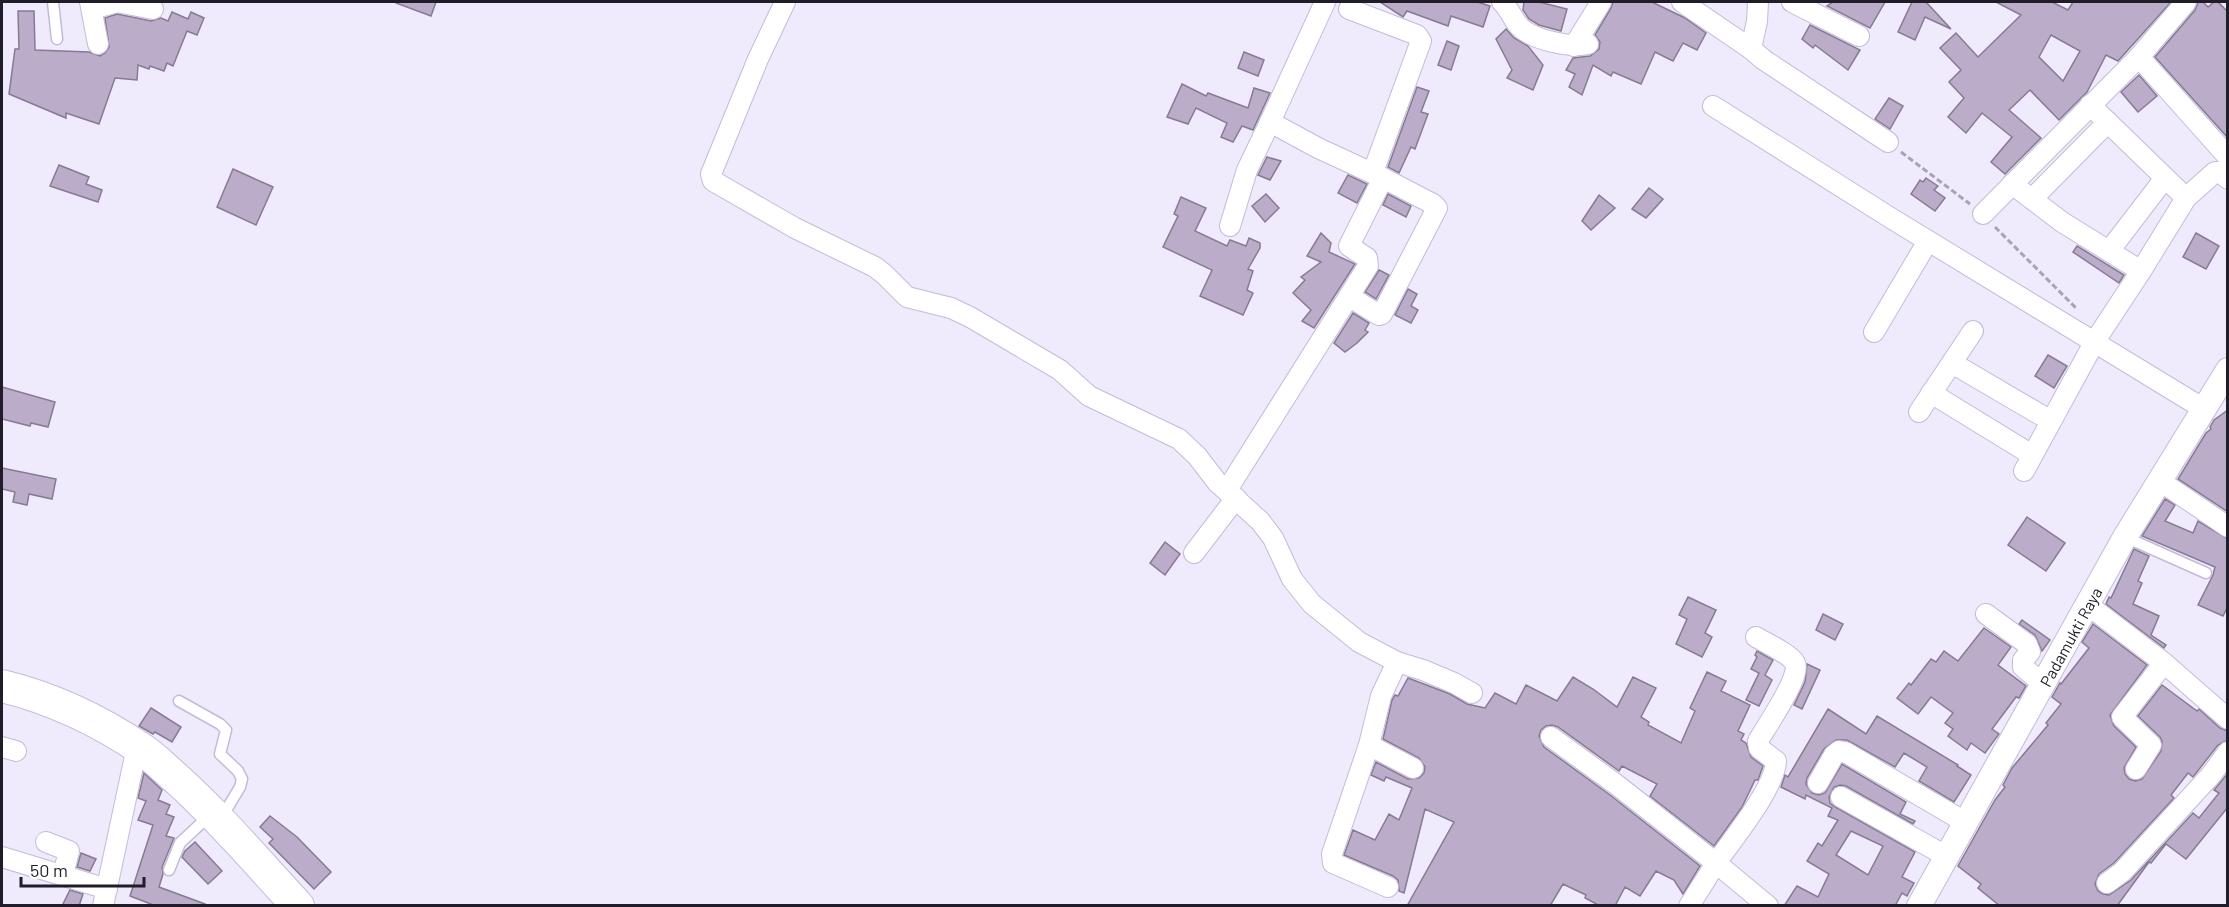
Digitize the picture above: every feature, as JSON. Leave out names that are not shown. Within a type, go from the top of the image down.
[{"type":"main road","points":[[2,686],[21,690],[74,711],[110,729],[137,747],[169,772],[217,816],[298,906]]},
{"type":"street","points":[[98,44],[91,5],[117,2],[153,9]]},
{"type":"street","points":[[785,2],[732,119],[711,174],[711,180],[795,228],[875,267],[907,297],[951,308],[963,314],[1060,370],[1089,396],[1179,439],[1197,456],[1217,482],[1260,521],[1273,538],[1292,579],[1303,594],[1359,642],[1396,662],[1423,670],[1472,693]]},
{"type":"street","points":[[1194,553],[1232,494],[1369,262],[1367,258],[1349,246],[1378,175],[1421,41],[1417,35],[1351,5],[1326,2],[1247,170],[1230,226]]},
{"type":"street","points":[[1502,2],[1518,25],[1526,32],[1558,44],[1581,45],[1601,2]]},
{"type":"street","points":[[1682,2],[1764,60],[1888,142]]},
{"type":"street","points":[[1751,49],[1757,21],[1758,2]]},
{"type":"street","points":[[1792,2],[1859,36]]},
{"type":"street","points":[[1983,214],[2139,57],[2186,2]]},
{"type":"street","points":[[2139,57],[2228,157]]},
{"type":"street","points":[[2090,105],[2186,198]]},
{"type":"street","points":[[1713,106],[1928,241],[2097,337],[2204,409]]},
{"type":"street","points":[[1270,122],[1318,148],[1378,175],[1437,208],[1382,314],[1380,315],[1350,297]]},
{"type":"street","points":[[2032,199],[2108,122]]},
{"type":"street","points":[[1931,393],[2028,463],[2097,337],[2186,198],[2211,174],[2220,172],[2228,179]]},
{"type":"street","points":[[2109,251],[2165,178]]},
{"type":"street","points":[[2012,184],[2062,222],[2141,271]]},
{"type":"street","points":[[1874,332],[1928,241]]},
{"type":"street","points":[[1919,412],[1973,331]]},
{"type":"street","points":[[1952,363],[2051,421]]},
{"type":"street","name":"Padamukti Raya","points":[[1919,906],[2126,537],[2228,370]]},
{"type":"street","points":[[2160,481],[2228,527]]},
{"type":"street","points":[[2088,606],[2164,663],[2228,719]]},
{"type":"street","points":[[1986,614],[2027,644],[2030,652],[2023,660],[2023,668],[2044,685]]},
{"type":"street","points":[[1689,906],[1771,780],[1776,761],[1759,748],[1758,741],[1787,692],[1797,671],[1797,665],[1793,659],[1756,637]]},
{"type":"street","points":[[1388,887],[1333,863],[1332,854],[1370,745],[1381,696],[1396,662]]},
{"type":"street","points":[[2136,769],[2151,745],[2122,717],[2164,663]]},
{"type":"street","points":[[1551,737],[1617,785],[1768,906]]},
{"type":"street","points":[[1370,745],[1413,768]]},
{"type":"street","points":[[2,857],[63,875],[105,897],[137,747]]},
{"type":"street","points":[[1818,783],[1834,755],[1842,751],[1897,780],[1965,822]]},
{"type":"street","points":[[2107,883],[2122,872],[2155,837],[2211,775],[2228,752]]},
{"type":"street","points":[[1840,797],[1946,856]]},
{"type":"street","points":[[46,842],[69,851],[63,875]]},
{"type":"lane","points":[[53,2],[57,39]]},
{"type":"lane","points":[[2126,537],[2206,573]]},
{"type":"lane","points":[[169,870],[180,843],[217,816],[240,787],[242,779],[238,771],[220,754],[226,730],[220,724],[179,701]]},
{"type":"path","points":[[1888,142],[1983,214],[2097,337]]},
{"type":"building","points":[[396,2],[436,2],[431,16]]},
{"type":"building","points":[[1380,2],[1477,2],[1490,6],[1483,27],[1451,16],[1448,26],[1407,11],[1403,17]]},
{"type":"building","points":[[1524,2],[1539,2],[1567,9],[1561,31],[1539,25],[1529,19],[1523,10]]},
{"type":"building","points":[[1613,2],[1652,2],[1685,18],[1706,33],[1697,50],[1683,43],[1673,61],[1655,52],[1641,84],[1613,72],[1611,76],[1593,65],[1582,95],[1569,87],[1575,74],[1566,70],[1573,58],[1590,56],[1599,49],[1600,42],[1595,35]]},
{"type":"building","points":[[1833,2],[1885,2],[1870,28],[1827,6]]},
{"type":"building","points":[[1912,2],[1926,2],[1951,29],[1925,17],[1915,40],[1898,32]]},
{"type":"building","points":[[1996,2],[2052,2],[2068,10],[2073,2],[2171,2],[2118,61],[2106,55],[2087,92],[2059,120],[2030,90],[2009,110],[2041,138],[2005,174],[1991,162],[2012,137],[1982,113],[1966,133],[1948,117],[1964,98],[1949,82],[1961,70],[1940,48],[1956,33],[1978,57],[2021,15]],"holes":[[[2051,35],[2080,51],[2063,81],[2039,57]]]},
{"type":"building","points":[[2198,2],[2203,2],[2208,7],[2218,2],[2228,12],[2228,138],[2155,57],[2195,10]]},
{"type":"building","points":[[18,11],[34,11],[35,50],[89,52],[100,56],[109,47],[105,18],[117,14],[151,21],[161,18],[168,21],[172,12],[188,19],[191,12],[204,18],[197,35],[187,31],[173,66],[167,63],[164,71],[138,65],[137,80],[115,78],[99,124],[66,113],[66,118],[9,94],[15,49],[19,49]]},
{"type":"building","points":[[1810,25],[1860,50],[1848,70],[1815,45],[1813,48],[1802,39]]},
{"type":"building","points":[[1506,29],[1514,38],[1528,46],[1543,65],[1533,90],[1507,78],[1512,70],[1496,39]]},
{"type":"building","points":[[1447,41],[1459,46],[1451,70],[1438,65]]},
{"type":"building","points":[[1244,52],[1264,60],[1258,76],[1238,68]]},
{"type":"building","points":[[2139,75],[2157,96],[2138,112],[2121,92]]},
{"type":"building","points":[[1182,84],[1206,96],[1208,93],[1248,108],[1254,88],[1270,93],[1253,130],[1242,126],[1233,142],[1221,137],[1227,123],[1196,108],[1188,124],[1167,117]]},
{"type":"building","points":[[1417,87],[1429,91],[1421,112],[1428,114],[1415,149],[1411,147],[1399,173],[1388,167]]},
{"type":"building","points":[[1889,98],[1903,106],[1890,129],[1875,119]]},
{"type":"building","points":[[1267,157],[1281,161],[1270,180],[1258,175]]},
{"type":"building","points":[[59,165],[89,177],[86,184],[102,190],[98,202],[50,186]]},
{"type":"building","points":[[233,169],[273,187],[256,225],[217,207]]},
{"type":"building","points":[[1348,175],[1367,184],[1357,203],[1338,193]]},
{"type":"building","points":[[1926,178],[1938,186],[1934,190],[1945,198],[1935,211],[1911,194],[1920,180],[1923,182]]},
{"type":"building","points":[[1649,188],[1663,199],[1646,218],[1632,209]]},
{"type":"building","points":[[1266,194],[1279,208],[1265,222],[1252,206]]},
{"type":"building","points":[[1388,194],[1411,206],[1406,217],[1383,205]]},
{"type":"building","points":[[1599,195],[1615,208],[1591,230],[1582,221]]},
{"type":"building","points":[[1181,197],[1206,208],[1195,231],[1227,246],[1230,240],[1246,246],[1249,238],[1260,243],[1260,248],[1248,269],[1253,271],[1247,290],[1253,293],[1243,315],[1200,296],[1212,270],[1163,247],[1178,216],[1174,214]]},
{"type":"building","points":[[1321,233],[1331,243],[1329,252],[1355,264],[1314,328],[1302,321],[1311,310],[1293,293],[1305,280],[1301,277],[1321,262],[1307,256]]},
{"type":"building","points":[[2196,233],[2219,246],[2206,269],[2183,257]]},
{"type":"building","points":[[2077,246],[2124,275],[2119,283],[2073,252]]},
{"type":"building","points":[[1379,270],[1389,275],[1376,299],[1365,292]]},
{"type":"building","points":[[1408,289],[1417,294],[1411,306],[1418,310],[1411,323],[1395,315]]},
{"type":"building","points":[[1353,313],[1369,323],[1365,330],[1368,332],[1345,352],[1334,343]]},
{"type":"building","points":[[2048,355],[2067,366],[2054,388],[2035,376]]},
{"type":"building","points":[[2,387],[55,402],[48,427],[31,423],[30,426],[2,419]]},
{"type":"building","points":[[2228,410],[2228,512],[2178,479],[2206,433],[2211,429],[2214,420]]},
{"type":"building","points":[[2,468],[56,479],[52,499],[29,494],[27,505],[13,502],[15,492],[2,489]]},
{"type":"building","points":[[2165,499],[2175,505],[2165,521],[2193,533],[2198,521],[2228,539],[2228,606],[2223,616],[2198,605],[2215,567],[2142,536]]},
{"type":"building","points":[[2027,517],[2065,543],[2046,571],[2008,545]]},
{"type":"building","points":[[1165,542],[1180,554],[1165,575],[1150,563]]},
{"type":"building","points":[[2134,549],[2149,556],[2138,581],[2142,583],[2133,604],[2159,616],[2151,635],[2166,645],[2164,648],[2106,604]]},
{"type":"building","points":[[1688,597],[1716,610],[1705,633],[1712,637],[1702,657],[1676,644],[1687,619],[1679,615]]},
{"type":"building","points":[[1823,614],[1843,624],[1835,640],[1816,630]]},
{"type":"building","points":[[2022,620],[2050,640],[2042,651],[2035,635],[2019,624]]},
{"type":"building","points":[[2093,624],[2147,665],[2110,715],[2114,726],[2136,747],[2124,768],[2129,779],[2135,781],[2142,779],[2161,751],[2160,737],[2138,716],[2162,685],[2197,711],[2199,709],[2220,728],[2228,731],[2228,740],[2218,745],[2193,777],[2188,773],[2171,795],[2174,798],[2114,863],[2099,874],[2095,884],[2098,891],[2109,895],[2131,880],[2193,813],[2199,818],[2219,793],[2214,790],[2228,773],[2228,807],[2186,859],[2166,844],[2151,863],[2149,862],[2117,906],[2000,906],[1978,888],[1981,884],[1958,866],[1995,800],[2005,787],[2003,785],[2012,768],[2048,725],[2046,723],[2061,704],[2052,697],[2060,683],[2089,648],[2082,642]]},
{"type":"building","points":[[1984,628],[2011,647],[1998,665],[2026,686],[2019,698],[2016,697],[1992,729],[1999,734],[1985,753],[1971,743],[1967,750],[1948,736],[1953,729],[1945,723],[1953,713],[1931,697],[1918,714],[1897,698],[1909,683],[1911,685],[1931,659],[1936,662],[1944,651],[1958,661]]},
{"type":"building","points":[[1757,651],[1773,660],[1765,675],[1772,680],[1759,706],[1746,700],[1759,673],[1751,669],[1757,657],[1755,655]]},
{"type":"building","points":[[1807,664],[1820,670],[1802,709],[1794,705],[1805,682]]},
{"type":"building","points":[[1707,672],[1726,681],[1721,691],[1750,705],[1738,731],[1744,734],[1741,740],[1746,743],[1751,757],[1763,766],[1758,780],[1755,780],[1742,807],[1714,846],[1650,796],[1657,784],[1622,766],[1619,771],[1558,727],[1546,726],[1541,730],[1539,736],[1544,747],[1610,795],[1700,866],[1683,894],[1674,880],[1656,871],[1640,896],[1625,887],[1615,906],[1600,906],[1585,898],[1586,895],[1563,884],[1550,906],[1407,906],[1454,822],[1425,809],[1404,893],[1399,891],[1398,880],[1393,876],[1344,855],[1353,830],[1375,840],[1389,814],[1399,820],[1412,788],[1386,777],[1384,781],[1371,775],[1376,762],[1408,779],[1419,778],[1424,773],[1425,767],[1419,758],[1383,739],[1392,700],[1395,695],[1398,696],[1408,678],[1450,694],[1467,704],[1485,708],[1495,693],[1516,704],[1526,685],[1557,701],[1573,677],[1617,707],[1633,677],[1656,688],[1641,717],[1649,722],[1648,725],[1681,743],[1695,711],[1690,708]]},
{"type":"building","points":[[151,708],[181,727],[172,742],[139,726]]},
{"type":"building","points":[[1828,709],[1866,734],[1877,716],[1971,775],[1954,802],[1919,781],[1927,767],[1904,753],[1895,767],[1847,740],[1836,740],[1824,749],[1807,778],[1806,784],[1812,793],[1819,795],[1825,793],[1842,764],[1906,802],[1900,814],[1915,821],[1913,824],[1846,786],[1834,787],[1829,797],[1830,803],[1835,807],[1915,852],[1902,877],[1914,883],[1907,896],[1902,893],[1895,906],[1784,906],[1797,886],[1818,897],[1829,874],[1807,861],[1818,843],[1822,846],[1838,820],[1828,816],[1832,808],[1806,795],[1805,799],[1781,787],[1785,775],[1788,777]],"holes":[[[1851,831],[1883,846],[1868,875],[1836,855]]]},
{"type":"building","points":[[144,773],[162,790],[158,800],[170,805],[166,814],[174,817],[166,836],[174,838],[162,867],[163,874],[159,887],[205,904],[204,906],[156,906],[130,896],[153,825],[138,820],[146,801],[138,798]]},
{"type":"building","points":[[270,816],[297,837],[331,872],[314,889],[269,843],[273,839],[260,827]]},
{"type":"building","points":[[195,842],[222,871],[208,884],[182,857]]},
{"type":"building","points":[[81,853],[96,859],[90,871],[77,867]]},
{"type":"building","points":[[70,890],[83,894],[79,906],[62,906]]}]
